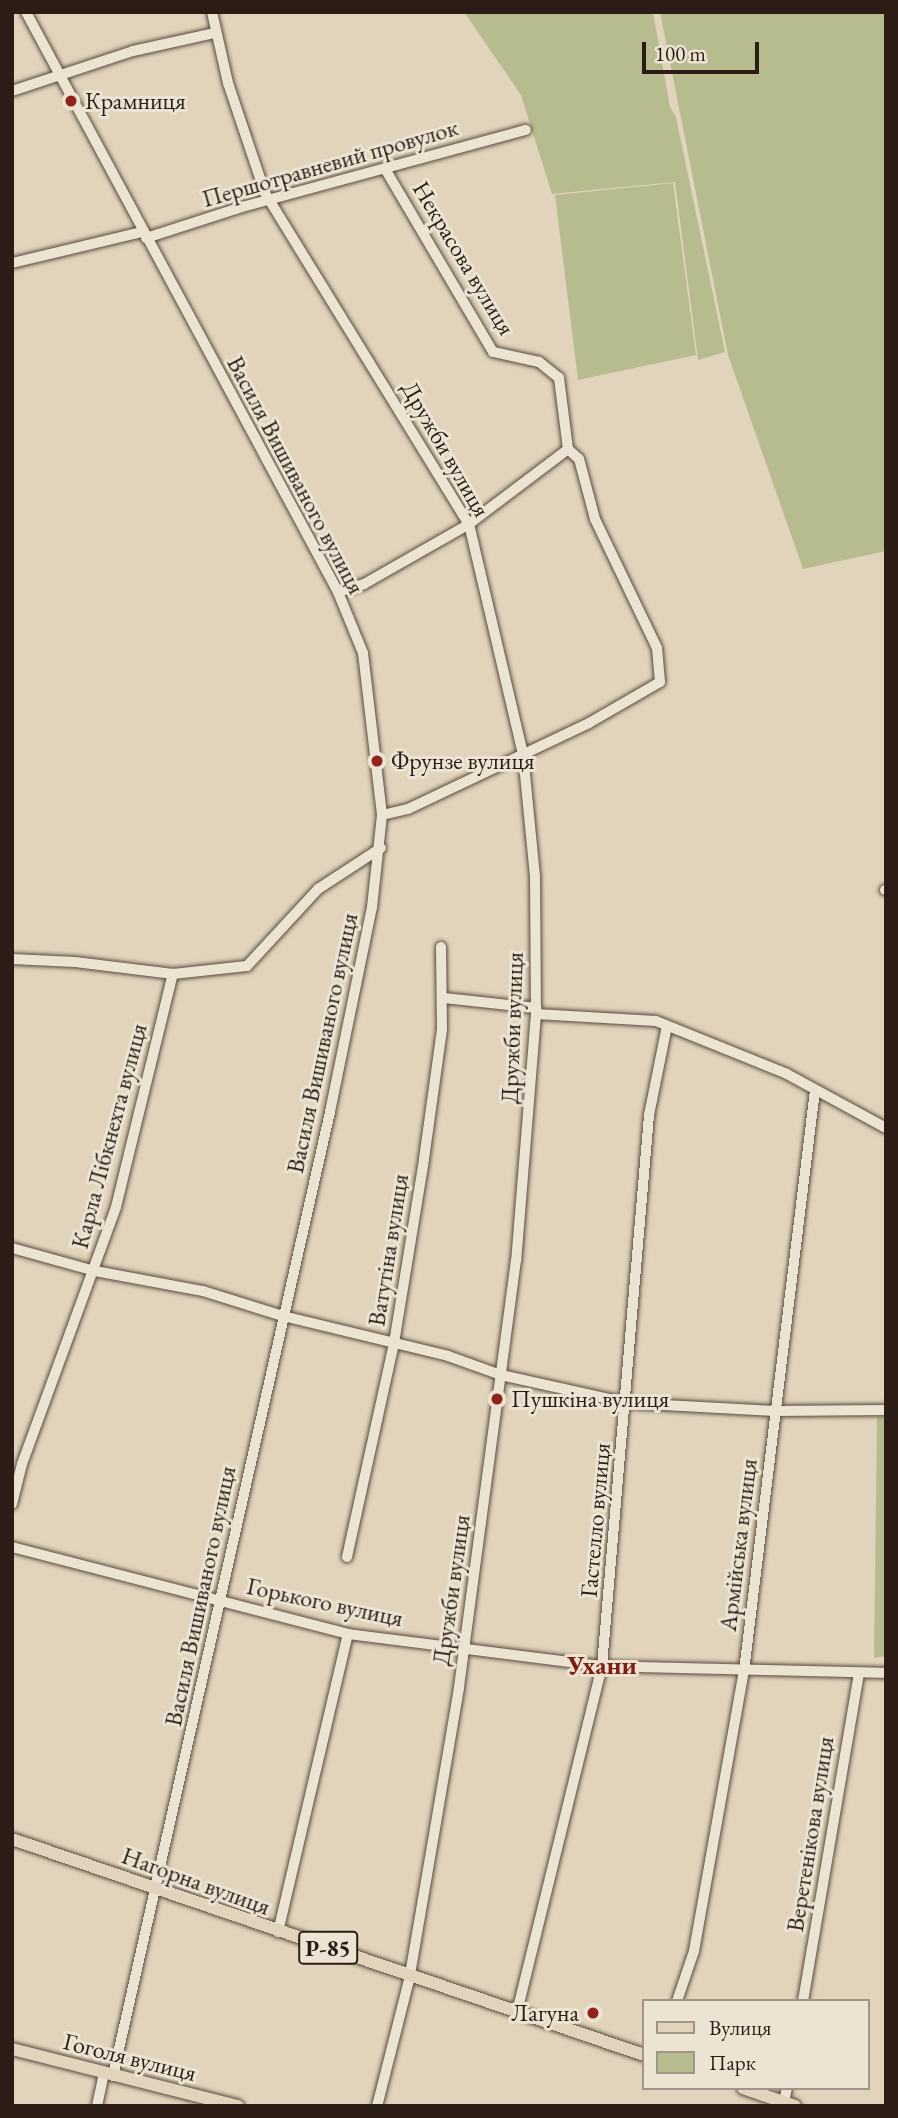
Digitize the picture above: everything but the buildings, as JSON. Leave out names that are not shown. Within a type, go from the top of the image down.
[{"type":"main road","name":"Нагорна вулиця","points":[[12,1839],[642,2054]]},
{"type":"main road","name":"Гоголя вулиця","points":[[12,2049],[238,2106]]},
{"type":"main road","points":[[749,2090],[790,2104]]},
{"type":"street","name":"Василя Вишиваного вулиця","points":[[26,12],[338,592],[363,653],[382,815],[381,848],[330,1112],[156,1888],[109,2075],[97,2106]]},
{"type":"street","name":"Дружби вулиця","points":[[212,12],[215,33],[243,135],[271,202],[469,524],[523,754],[535,876],[536,1011],[528,1144],[501,1375],[465,1650],[410,1976],[377,2106]]},
{"type":"street","points":[[12,91],[57,74],[215,33]]},
{"type":"street","name":"Першотравневий провулок","points":[[12,263],[144,235],[526,130]]},
{"type":"street","name":"Некрасова вулиця","points":[[387,170],[493,352],[538,362],[559,378],[568,449],[579,459],[596,519],[657,649],[660,682],[589,723],[523,754]]},
{"type":"street","points":[[338,592],[364,584],[469,524],[568,449]]},
{"type":"street","points":[[382,815],[408,809],[523,754]]},
{"type":"street","points":[[12,959],[75,961],[173,974],[247,966],[318,889],[381,848]]},
{"type":"street","name":"Ватутіна вулиця","points":[[347,1557],[394,1343],[444,998],[441,947]]},
{"type":"street","name":"Карла Лібкнехта вулиця","points":[[12,1504],[22,1464],[95,1270],[131,1152],[173,974]]},
{"type":"street","points":[[444,998],[536,1011],[622,1017],[667,1026],[787,1074],[886,1128]]},
{"type":"street","name":"Гастелло вулиця","points":[[517,2012],[601,1666],[627,1403],[624,1376],[633,1322],[649,1115],[667,1026]]},
{"type":"street","name":"Армійська вулиця","points":[[678,1999],[694,1951],[744,1671],[814,1090]]},
{"type":"street","points":[[12,1248],[95,1270],[203,1292],[283,1316],[394,1343],[501,1375],[627,1403],[775,1411],[886,1410]]},
{"type":"street","name":"Горького вулиця","points":[[12,1547],[348,1634],[601,1666],[886,1673]]},
{"type":"street","points":[[278,1932],[348,1634]]},
{"type":"street","name":"Веретенікова вулиця","points":[[803,1999],[859,1674]]},
{"type":"green space","points":[[464,12],[653,12],[670,107],[676,117],[725,352],[698,360],[675,182],[552,194],[521,95]]},
{"type":"green space","points":[[660,12],[886,12],[886,551],[803,569],[728,355]]},
{"type":"green space","points":[[673,183],[696,355],[578,380],[555,195]]},
{"type":"green space","points":[[877,1417],[886,1417],[886,1656],[874,1658]]},
{"type":"place","name":"Крамниця","points":[[71,101]]},
{"type":"place","name":"Фрунзе вулиця","points":[[377,761]]},
{"type":"place","name":"Пушкіна вулиця","points":[[497,1399]]},
{"type":"place","name":"Лагуна","points":[[593,2013]]},
{"type":"district","name":"Ухани","points":[[602,1666]]}]
